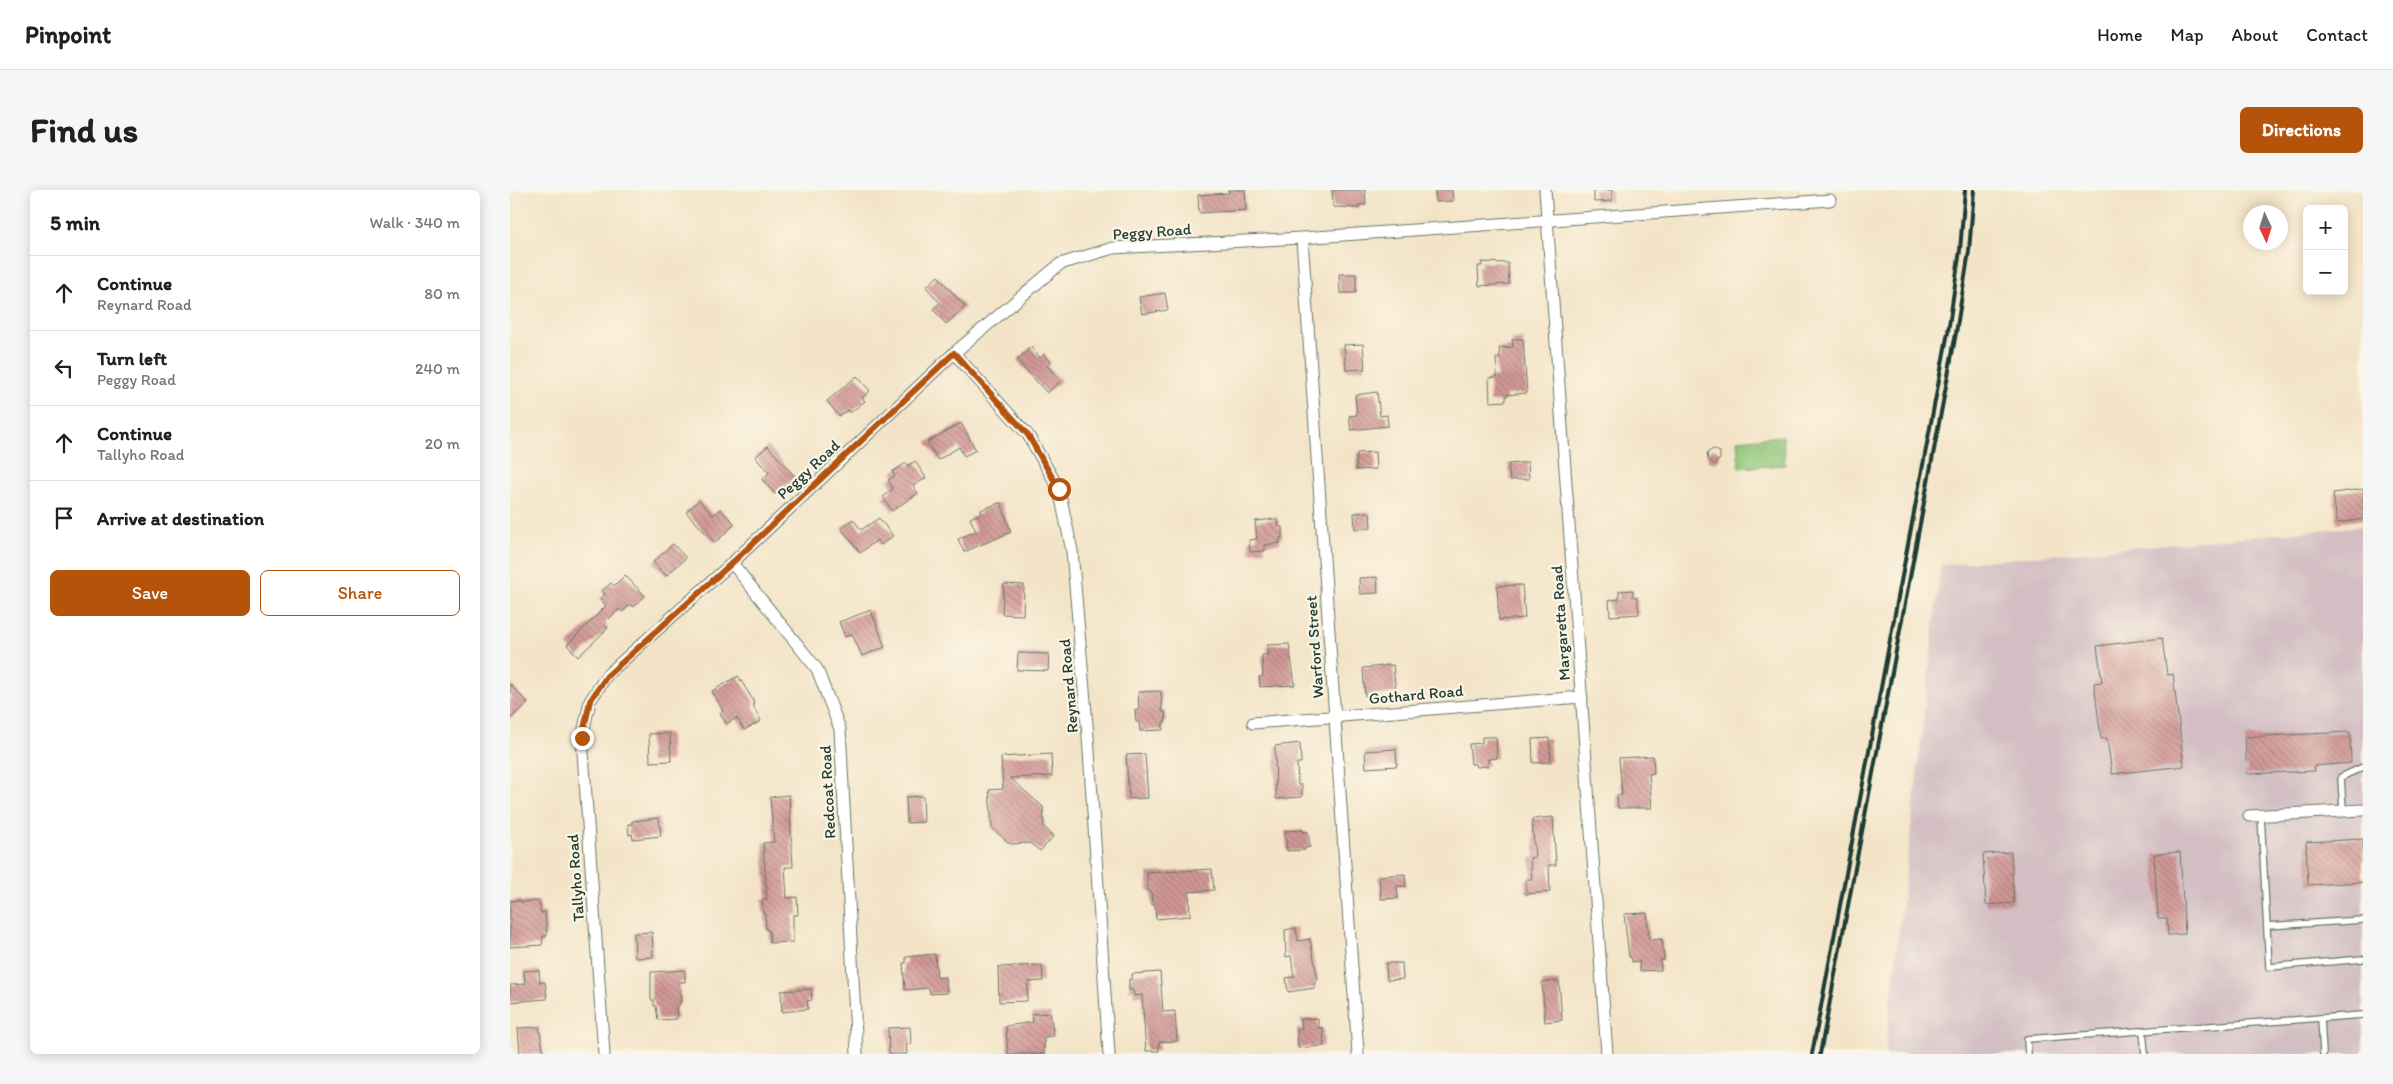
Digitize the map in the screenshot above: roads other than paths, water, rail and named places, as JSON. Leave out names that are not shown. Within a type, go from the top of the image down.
[{"type":"street","name":"Margaretta Road","points":[[1545,190],[1607,1054]]},
{"type":"street","points":[[1797,190],[1798,202]]},
{"type":"street","name":"Peggy Road","points":[[590,701],[607,676],[732,563],[954,353],[1060,264],[1113,248],[1302,238],[1830,200]]},
{"type":"street","name":"Warford Street","points":[[1302,238],[1358,1054]]},
{"type":"street","name":"Reynard Road","points":[[954,353],[1028,435],[1059,489],[1072,551],[1075,580],[1088,736],[1109,1054]]},
{"type":"street","name":"Redcoat Road","points":[[732,563],[818,669],[840,729],[857,1054]]},
{"type":"street","name":"Gothard Road","points":[[1253,723],[1582,697]]},
{"type":"street","name":"Tallyho Road","points":[[590,701],[582,738],[604,1054]]},
{"type":"street","points":[[2255,816],[2363,810]]},
{"type":"lane","points":[[2343,810],[2341,777],[2363,767]]},
{"type":"lane","points":[[2255,816],[2267,926],[2269,967],[2363,959]]},
{"type":"lane","points":[[2267,926],[2363,920]]},
{"type":"lane","points":[[2028,1054],[2026,1039],[2363,1015]]},
{"type":"lane","points":[[2321,1018],[2323,1054]]},
{"type":"lane","points":[[2143,1030],[2145,1054]]},
{"type":"railway","points":[[1812,1054],[1948,332],[1960,250],[1965,190]]},
{"type":"railway","points":[[1820,1054],[1956,333],[1969,251],[1974,190]]}]
